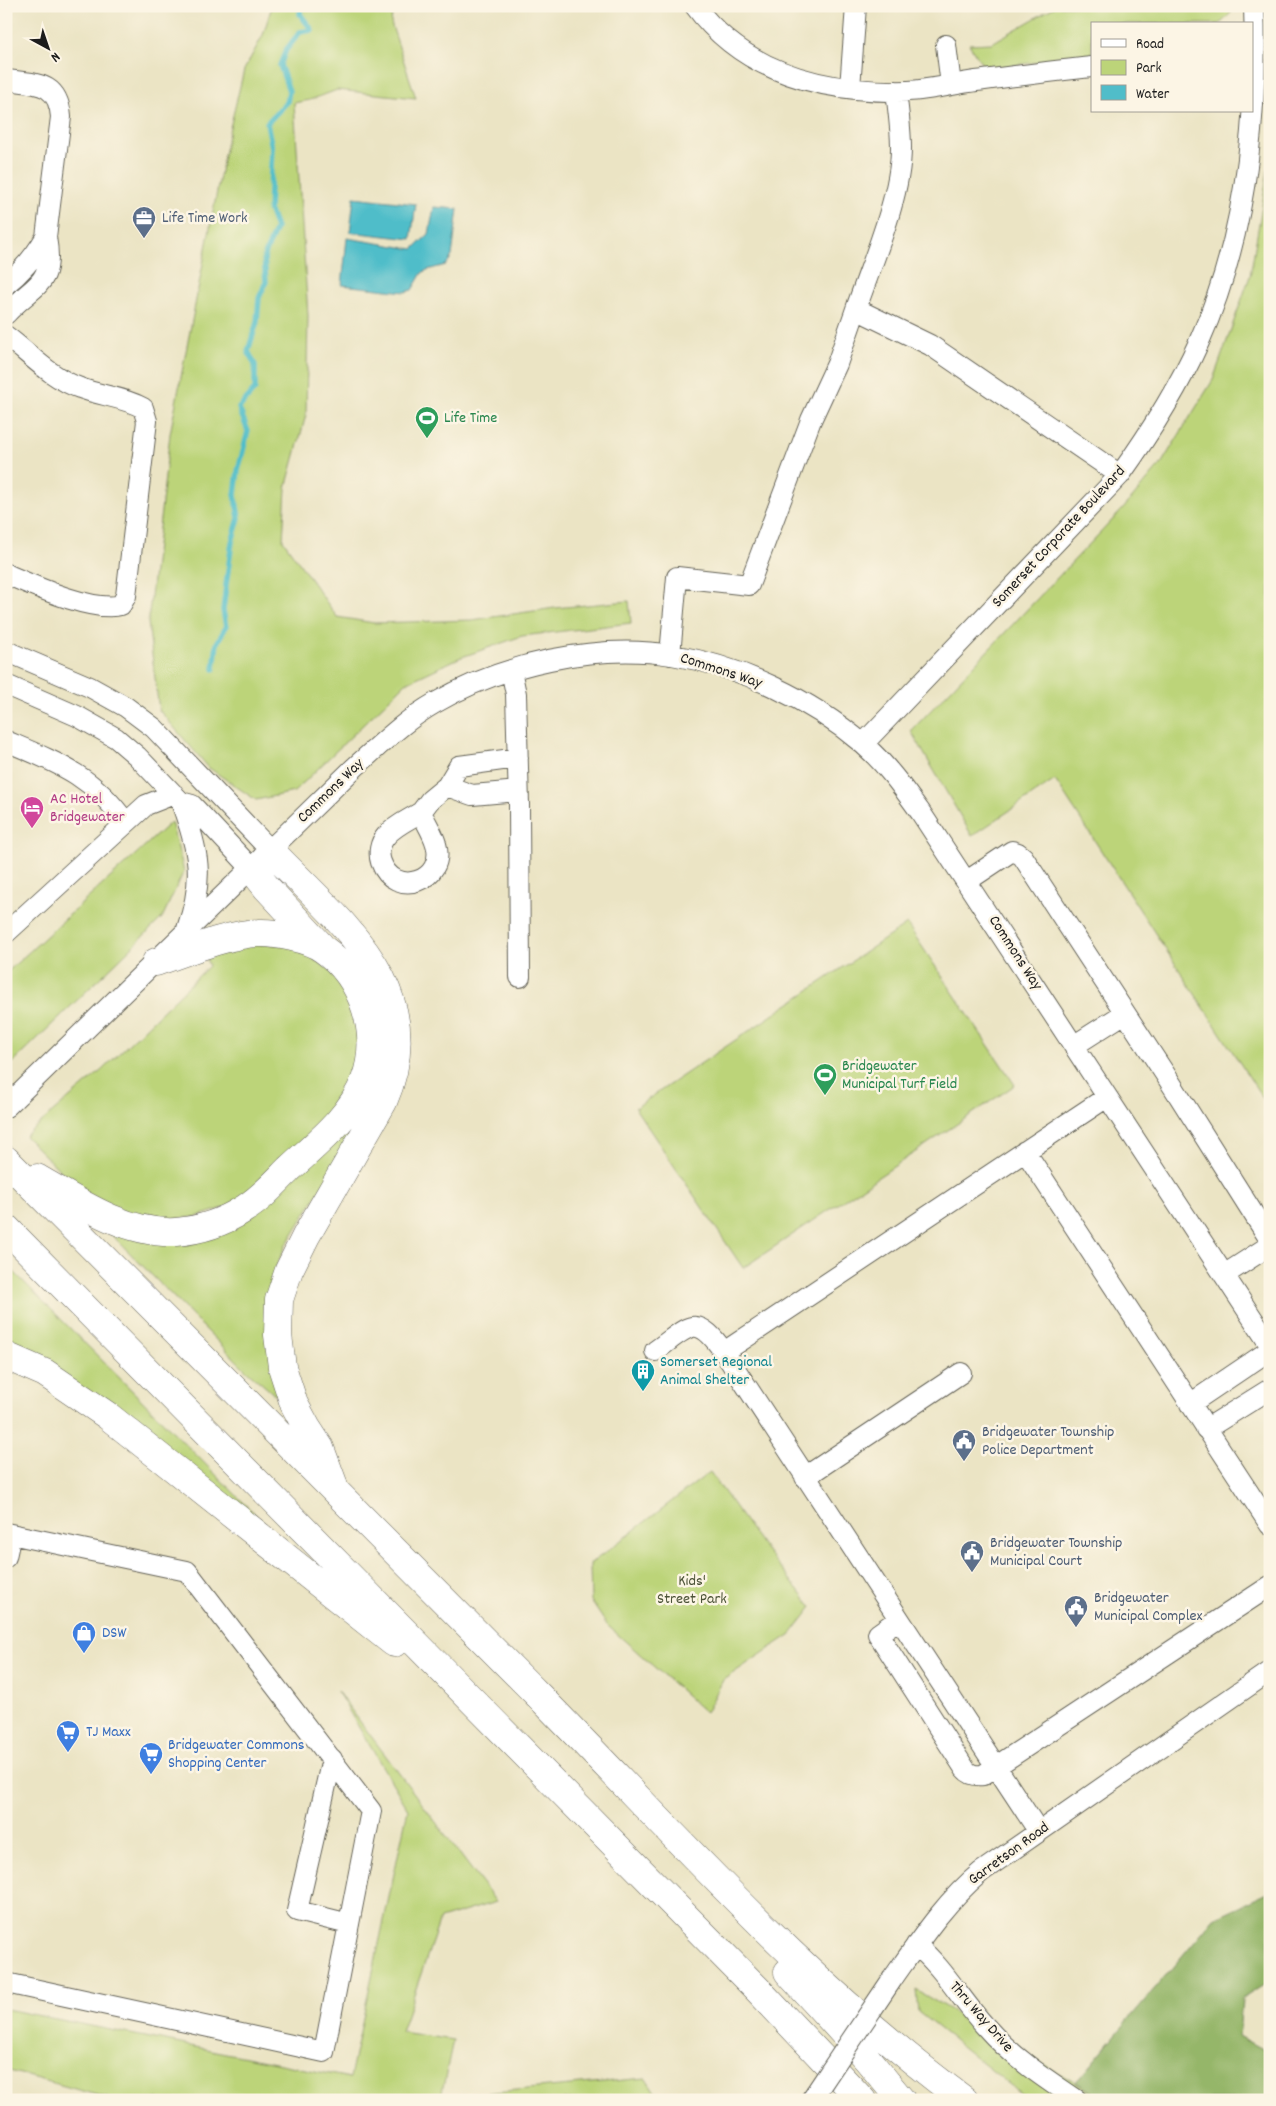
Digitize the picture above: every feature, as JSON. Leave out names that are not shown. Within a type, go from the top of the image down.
[{"type":"highway","points":[[6,1159],[92,1209],[134,1226],[156,1230],[184,1230],[222,1221],[246,1209],[267,1191],[345,1114],[356,1098],[365,1079],[370,1058],[370,1022],[364,1003],[356,986],[345,970],[266,888],[260,859]]},
{"type":"highway","points":[[260,859],[337,919],[367,954],[387,989],[394,1008],[397,1030],[395,1066],[390,1086],[383,1102],[288,1270],[279,1300],[278,1335],[282,1367],[294,1404],[320,1448],[337,1494]]},
{"type":"highway","points":[[156,962],[240,935],[258,933],[292,937],[323,948]]},
{"type":"highway","points":[[6,1159],[541,1698],[738,1901],[904,2054],[964,2100]]},
{"type":"highway","points":[[6,1228],[481,1709],[798,2032],[862,2100]]},
{"type":"highway","points":[[6,1356],[46,1373],[108,1416],[358,1613],[404,1652],[481,1709]]},
{"type":"highway","points":[[738,1901],[742,1925],[808,1993],[901,2100]]},
{"type":"street","points":[[695,6],[710,23],[735,45],[774,70],[823,85],[910,91],[1091,67]]},
{"type":"street","points":[[850,88],[856,6]]},
{"type":"street","name":"Somerset Corporate Boulevard","points":[[1254,6],[1254,51]]},
{"type":"street","points":[[952,44],[958,84]]},
{"type":"street","points":[[6,80],[45,86],[54,92],[60,103],[61,117],[46,237],[50,256],[46,274],[40,285],[6,314]]},
{"type":"street","points":[[670,655],[677,577],[749,585],[811,420],[837,364],[889,214],[901,148],[896,90]]},
{"type":"street","name":"Somerset Corporate Boulevard","points":[[863,744],[1120,475],[1166,407],[1199,342],[1229,258],[1240,212],[1253,112]]},
{"type":"street","points":[[6,284],[23,271],[46,237]]},
{"type":"street","points":[[856,309],[930,345],[1120,475]]},
{"type":"street","points":[[6,336],[47,370],[78,388],[131,401],[143,408],[147,420],[126,596],[121,605],[114,607],[100,606],[73,599],[6,574]]},
{"type":"street","points":[[6,651],[76,681],[126,707],[154,728],[260,859]]},
{"type":"street","name":"Commons Way","points":[[6,1107],[186,934],[355,767],[414,717],[453,693],[511,670],[539,663],[587,655],[626,652],[670,655],[730,670],[779,690],[814,708],[863,744],[894,776],[921,813],[1075,1045],[1107,1098],[1270,1345]]},
{"type":"street","points":[[511,670],[516,694],[518,758],[520,977]]},
{"type":"street","points":[[6,685],[77,716],[116,738],[178,798],[192,805],[260,859]]},
{"type":"street","points":[[6,741],[64,766],[82,776],[100,791],[126,823]]},
{"type":"street","points":[[421,812],[430,800],[447,786],[459,766],[518,758]]},
{"type":"street","points":[[447,786],[472,795],[518,791]]},
{"type":"street","points":[[6,933],[146,805],[157,799],[178,798]]},
{"type":"street","points":[[178,798],[192,832],[199,873],[198,891],[186,934]]},
{"type":"street","points":[[966,881],[1012,851],[1023,857],[1270,1241],[1270,1246],[1224,1275]]},
{"type":"street","points":[[1075,1045],[1125,1013]]},
{"type":"street","points":[[724,1352],[1107,1098]]},
{"type":"street","points":[[1025,1151],[1270,1525]]},
{"type":"street","points":[[654,1351],[692,1326],[701,1327],[709,1332],[724,1352],[804,1477],[1039,1832]]},
{"type":"street","points":[[1190,1404],[1270,1350]]},
{"type":"street","points":[[804,1477],[960,1373]]},
{"type":"street","points":[[1206,1429],[1270,1389]]},
{"type":"street","points":[[6,1557],[9,1534],[187,1571],[371,1811],[324,2052],[6,1983]]},
{"type":"street","points":[[899,1619],[878,1634],[965,1769],[969,1774],[976,1776],[983,1775],[1270,1586]]},
{"type":"street","name":"Garretson Road","points":[[811,2100],[916,1945],[942,1910],[970,1881],[1004,1854],[1039,1832],[1270,1671]]},
{"type":"street","points":[[332,1759],[296,1911],[349,1924]]},
{"type":"street","name":"Thru Way Drive","points":[[916,1945],[931,1958],[985,2026],[1013,2054],[1077,2100]]},
{"type":"green space","points":[[272,6],[393,6],[391,23],[416,98],[337,90],[310,100],[294,103],[308,316],[306,415],[286,488],[283,540],[337,617],[374,623],[472,620],[555,608],[629,601],[631,623],[522,636],[459,658],[406,683],[294,792],[256,800],[209,768],[159,710],[148,622],[170,434],[227,140],[244,70],[263,35]]},
{"type":"green space","points":[[1056,6],[1230,6],[1231,13],[1222,22],[1091,22],[1091,55],[985,69],[969,44],[992,43]]},
{"type":"green space","points":[[1270,160],[1270,1109],[1055,780],[972,836],[911,731],[1123,509],[1161,464],[1213,380],[1250,276]]},
{"type":"green space","points":[[171,822],[184,871],[162,918],[6,1069],[6,973]]},
{"type":"green space","name":"Bridgewater Municipal Turf Field","points":[[907,924],[1015,1085],[743,1268],[635,1108]]},
{"type":"green space","points":[[243,944],[293,945],[336,974],[360,1024],[360,1056],[345,1097],[240,1203],[195,1217],[146,1221],[89,1199],[25,1136],[101,1071],[209,966],[206,958]]},
{"type":"green space","points":[[374,1104],[286,1245],[272,1276],[268,1296],[277,1394],[275,1395],[246,1370],[102,1225],[192,1240]]},
{"type":"green space","points":[[6,1264],[266,1525],[6,1346]]},
{"type":"green space","name":"Kids' Street Park","points":[[710,1472],[762,1545],[812,1607],[791,1634],[723,1680],[706,1713],[607,1625],[591,1601],[590,1564]]},
{"type":"green space","points":[[337,1691],[496,1902],[440,1919],[401,2032],[453,2040],[441,2097],[646,2078],[660,2100],[115,2100],[6,2070],[6,2009],[350,2078],[408,1809]]},
{"type":"green space","points":[[1270,1892],[1270,1981],[1242,1999],[1239,2036],[1270,2053],[1270,2100],[1105,2100],[1076,2082],[1214,1918]]},
{"type":"green space","points":[[916,1990],[1105,2100],[1029,2100],[918,2012]]},
{"type":"water","points":[[354,197],[416,204],[411,239],[350,232]]},
{"type":"water","points":[[434,207],[458,209],[452,256],[446,265],[422,273],[412,290],[405,292],[342,285],[347,238],[413,249],[429,234]]},
{"type":"waterway","points":[[214,669],[217,643],[226,627],[223,610],[232,542],[239,518],[235,495],[238,471],[248,431],[239,408],[255,389],[255,365],[248,351],[257,322],[259,298],[266,282],[264,257],[276,228],[269,209],[272,148],[267,123],[287,102],[289,91],[280,65],[286,50],[300,32],[312,30],[300,14],[301,6]]},
{"type":"place","name":"Life Time Work","points":[[144,239]]},
{"type":"place","name":"Life Time","points":[[427,439]]},
{"type":"place","name":"AC Hotel Bridgewater","points":[[32,829]]},
{"type":"place","name":"Bridgewater Municipal Turf Field","points":[[825,1096]]},
{"type":"place","name":"Somerset Regional Animal Shelter","points":[[643,1392]]},
{"type":"place","name":"Bridgewater Township Police Department","points":[[964,1462]]},
{"type":"place","name":"Bridgewater Township Municipal Court","points":[[972,1573]]},
{"type":"place","name":"Bridgewater Municipal Complex","points":[[1076,1628]]},
{"type":"place","name":"DSW","points":[[84,1654]]},
{"type":"place","name":"TJ Maxx","points":[[68,1753]]},
{"type":"place","name":"Bridgewater Commons Shopping Center","points":[[151,1775]]}]
